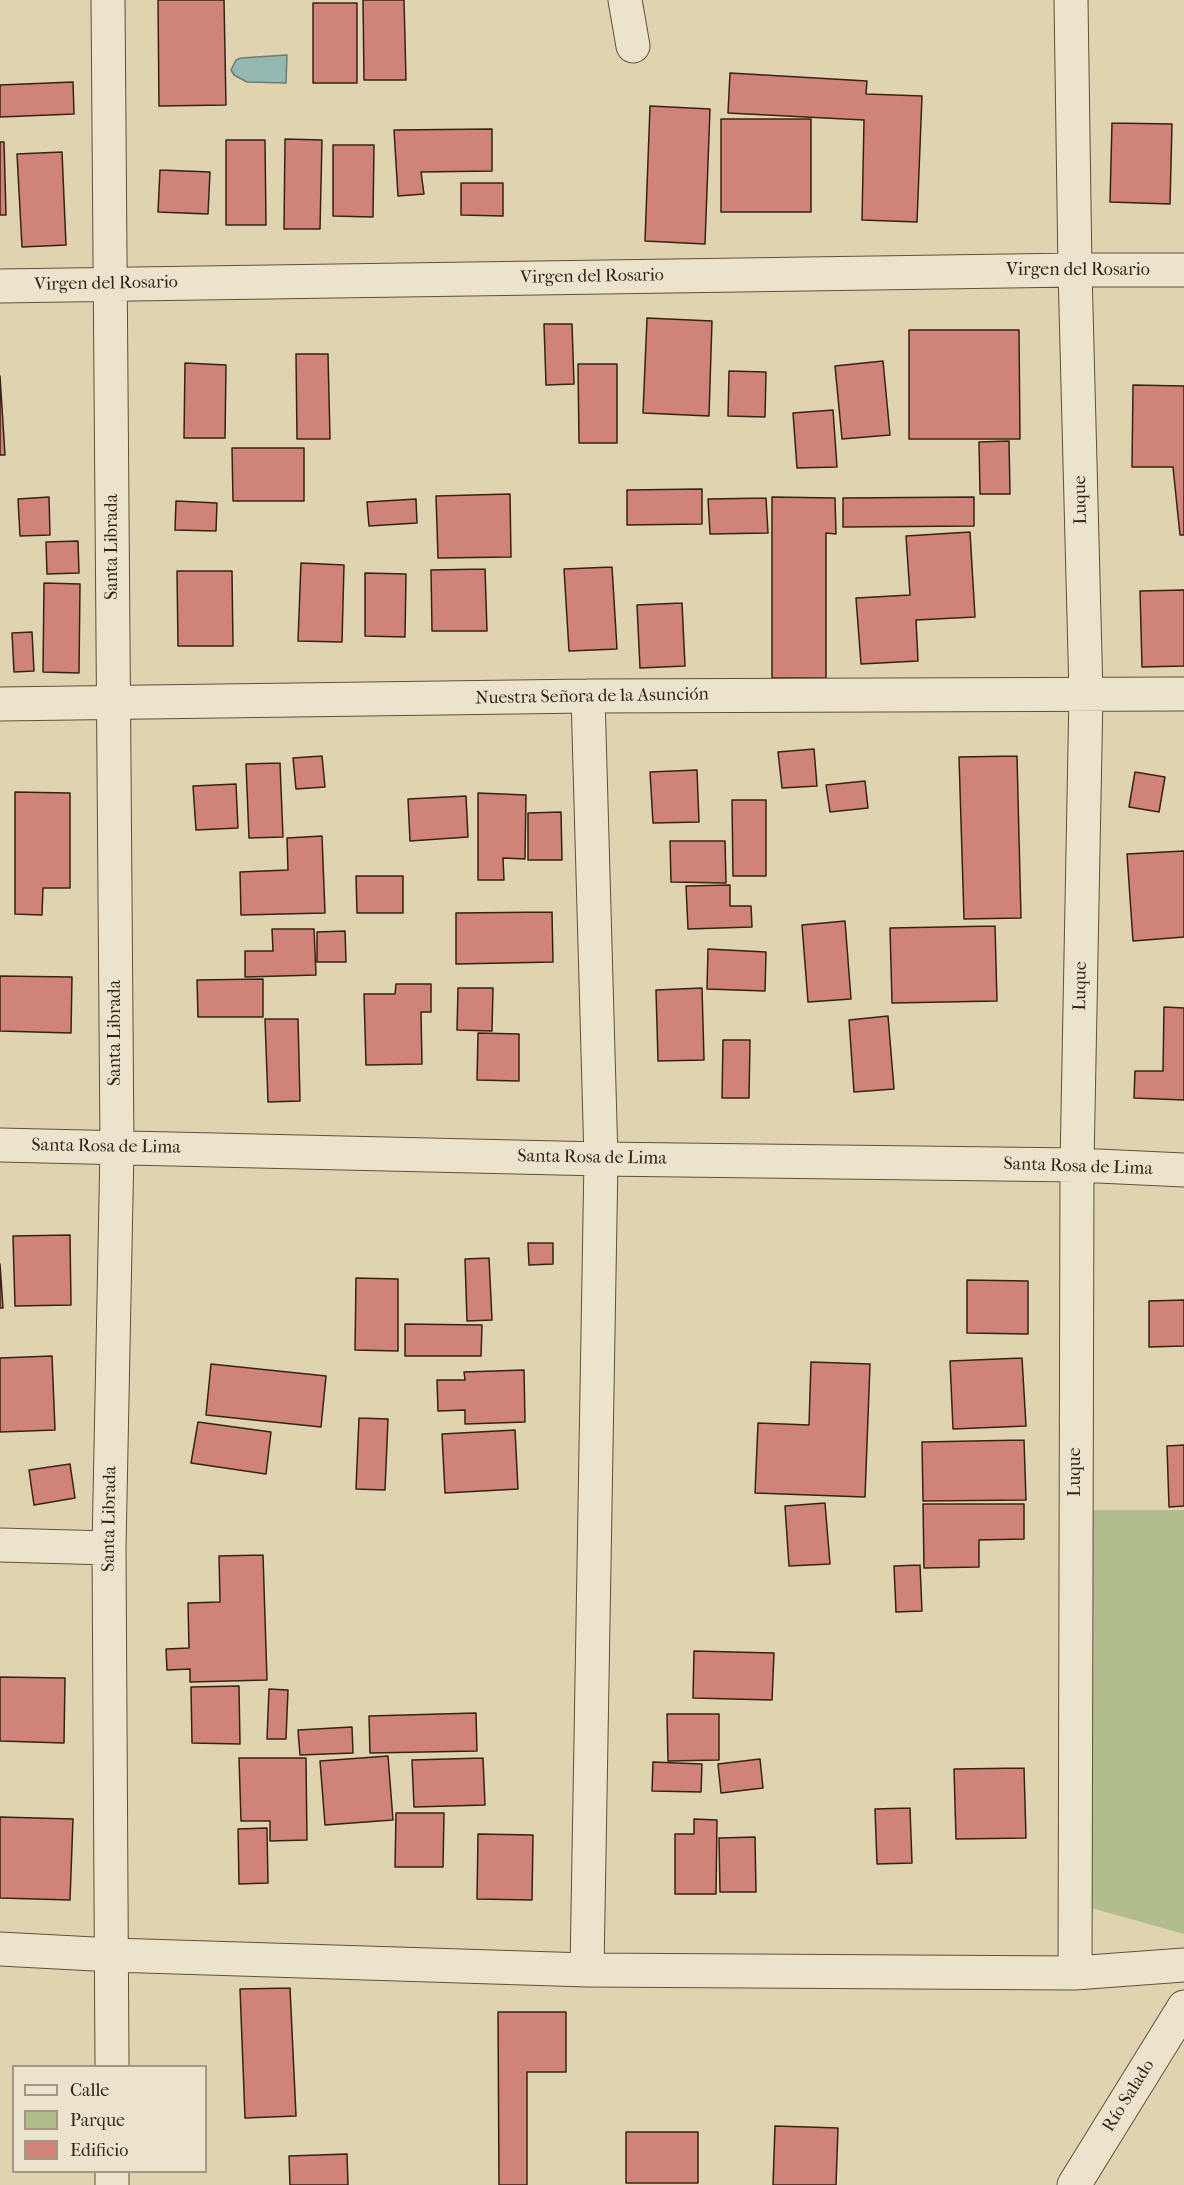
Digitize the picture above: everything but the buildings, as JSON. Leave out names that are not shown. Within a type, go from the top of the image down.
[{"type":"street","name":"Santa Librada","points":[[108,0],[117,1148],[109,1548],[112,2065]]},
{"type":"street","points":[[625,0],[633,46]]},
{"type":"street","name":"Luque","points":[[1071,0],[1075,270],[1086,694],[1077,1166],[1075,1973]]},
{"type":"street","name":"Virgen del Rosario","points":[[0,286],[1184,270]]},
{"type":"street","name":"Nuestra Señora de la Asunción","points":[[0,704],[588,696],[1184,694]]},
{"type":"street","points":[[586,1970],[601,1159],[588,696]]},
{"type":"street","name":"Santa Rosa de Lima","points":[[0,1145],[1184,1170]]},
{"type":"street","points":[[0,1545],[109,1548]]},
{"type":"street","points":[[0,1949],[113,1955],[586,1970],[1075,1973],[1184,1965]]},
{"type":"street","name":"Río Salado","points":[[1074,2185],[1184,2007]]},
{"type":"green space","points":[[1074,1510],[1184,1510],[1184,1934],[1077,1904]]},
{"type":"water","points":[[287,55],[286,83],[247,82],[234,75],[231,70],[236,60],[241,58]]}]
